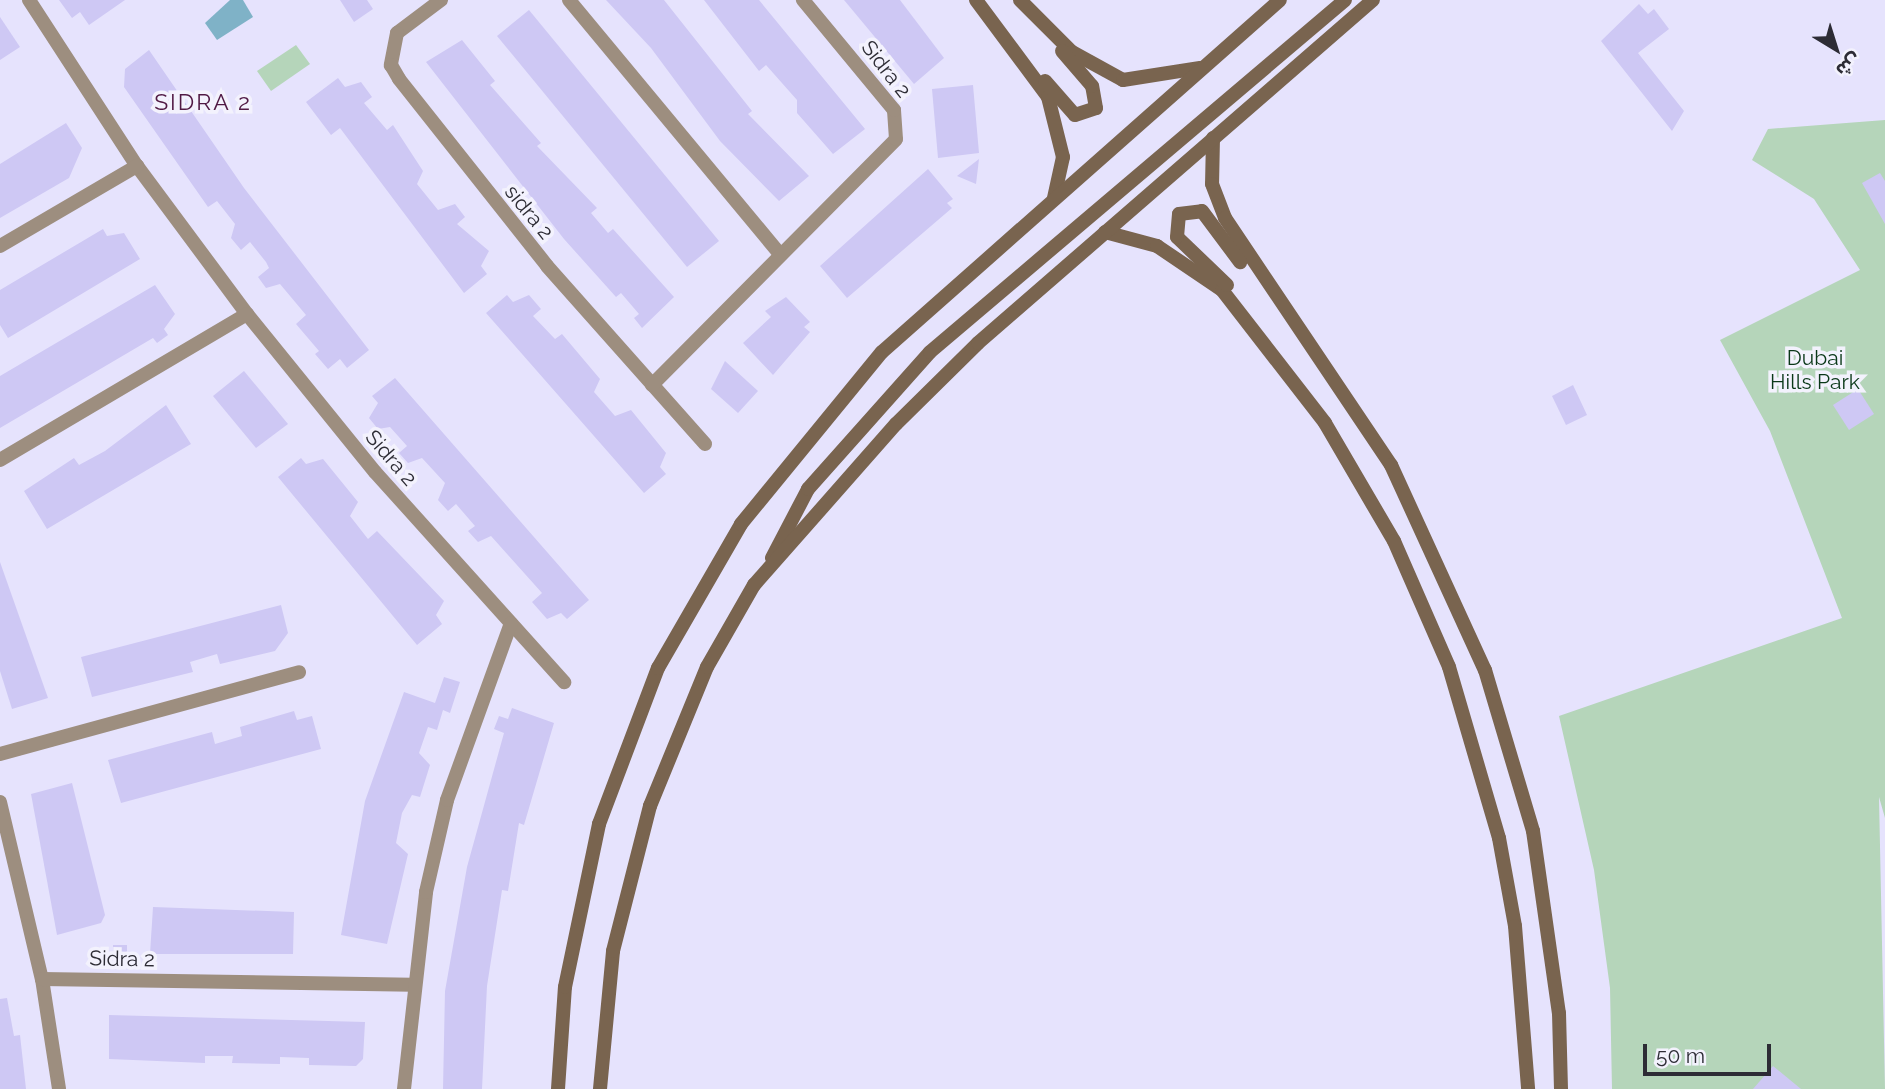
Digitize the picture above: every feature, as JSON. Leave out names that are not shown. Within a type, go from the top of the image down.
[{"type":"street","name":"Sidra 2","points":[[29,0],[137,166],[247,314],[375,472],[564,682]]},
{"type":"street","name":"sidra 2","points":[[441,0],[397,33],[391,65],[399,79],[496,205],[705,444]]},
{"type":"street","points":[[569,0],[779,253]]},
{"type":"street","name":"Sidra 2","points":[[652,385],[779,253],[890,152],[897,124],[886,98],[803,0]]},
{"type":"street","points":[[976,0],[1036,74],[1075,115],[1096,108],[1093,86],[1020,0]]},
{"type":"street","points":[[558,1089],[565,987],[588,864],[636,719],[683,619],[773,479],[844,393],[1054,198],[1280,0]]},
{"type":"street","points":[[600,1089],[613,951],[650,806],[707,667],[769,566],[792,513],[874,410],[963,321],[1345,0]]},
{"type":"street","points":[[769,566],[930,388],[1373,0]]},
{"type":"street","points":[[1053,37],[1123,80],[1205,67]]},
{"type":"street","points":[[1036,74],[1060,137],[1054,198]]},
{"type":"street","points":[[1213,138],[1217,201],[1273,294],[1391,465],[1485,670],[1533,831],[1557,1000],[1562,1089]]},
{"type":"street","points":[[0,246],[137,166]]},
{"type":"street","points":[[1273,294],[1256,282],[1202,211],[1186,209],[1175,221],[1177,237],[1230,288],[1242,313],[1362,481],[1449,667],[1500,838],[1516,926],[1528,1089]]},
{"type":"street","points":[[1105,232],[1143,240],[1172,254],[1242,313]]},
{"type":"street","points":[[0,460],[247,314]]},
{"type":"street","points":[[404,1089],[412,985],[447,800],[511,622]]},
{"type":"street","points":[[0,754],[299,672]]},
{"type":"street","points":[[0,802],[42,979],[59,1089]]},
{"type":"street","name":"Sidra 2","points":[[42,979],[412,985]]},
{"type":"green space","points":[[296,45],[310,64],[271,91],[257,71]]},
{"type":"green space","name":"Dubai Hills Park","points":[[1885,120],[1885,818],[1879,797],[1885,1089],[1612,1089],[1610,988],[1594,870],[1559,716],[1842,618],[1770,431],[1720,340],[1860,270],[1814,199],[1752,160],[1768,129]]},
{"type":"water","points":[[230,0],[243,0],[253,17],[217,40],[205,23]]},
{"type":"building","points":[[59,0],[125,0],[89,25],[80,12],[72,18]]},
{"type":"building","points":[[340,0],[367,0],[373,9],[354,22]]},
{"type":"building","points":[[606,0],[664,0],[752,111],[748,114],[809,176],[779,201],[720,141],[651,48]]},
{"type":"building","points":[[704,0],[759,0],[865,129],[833,154],[797,113],[797,100],[766,65],[759,71]]},
{"type":"building","points":[[844,0],[900,0],[944,58],[914,84]]},
{"type":"building","points":[[1639,4],[1648,14],[1654,9],[1669,29],[1638,53],[1684,111],[1672,131],[1601,41]]},
{"type":"building","points":[[529,10],[719,241],[687,267],[497,36]]},
{"type":"building","points":[[0,17],[20,47],[0,60]]},
{"type":"building","points":[[462,40],[495,81],[490,85],[541,143],[537,146],[597,208],[591,213],[608,233],[613,229],[674,297],[642,328],[634,318],[639,314],[621,293],[616,297],[564,239],[426,62]]},
{"type":"building","points":[[149,50],[244,188],[369,350],[347,368],[340,359],[328,369],[315,354],[319,351],[296,324],[306,315],[280,284],[266,288],[258,277],[269,268],[266,262],[250,242],[241,250],[231,238],[235,224],[217,201],[208,207],[124,87],[125,69]]},
{"type":"building","points":[[338,78],[345,87],[361,82],[372,97],[364,103],[387,130],[393,125],[423,171],[417,184],[438,210],[455,204],[465,217],[457,224],[489,251],[481,266],[487,274],[464,293],[340,128],[331,135],[306,102]]},
{"type":"building","points":[[973,85],[979,153],[938,158],[932,89]]},
{"type":"building","points":[[66,123],[82,148],[69,178],[0,218],[0,164]]},
{"type":"building","points":[[979,159],[976,184],[957,176]]},
{"type":"building","points":[[928,169],[953,199],[947,203],[952,208],[847,298],[820,266]]},
{"type":"building","points":[[1880,173],[1885,181],[1885,224],[1862,183]]},
{"type":"building","points":[[103,229],[107,236],[124,233],[140,259],[8,338],[0,325],[0,290]]},
{"type":"building","points":[[155,285],[175,314],[164,329],[168,335],[157,343],[153,338],[0,428],[0,376]]},
{"type":"building","points":[[507,295],[513,302],[529,295],[541,309],[533,316],[555,339],[562,334],[600,379],[594,392],[615,416],[631,410],[666,453],[660,467],[666,474],[644,493],[486,313]]},
{"type":"building","points":[[786,297],[810,322],[804,327],[810,332],[773,375],[743,343],[771,317],[765,311]]},
{"type":"building","points":[[725,361],[758,391],[738,413],[711,389]]},
{"type":"building","points":[[244,371],[288,424],[256,448],[213,396]]},
{"type":"building","points":[[395,378],[589,600],[567,619],[561,613],[547,619],[532,602],[542,593],[491,536],[478,542],[468,531],[475,526],[456,504],[448,511],[438,500],[445,483],[422,458],[408,463],[399,453],[407,446],[390,427],[378,429],[369,418],[378,403],[372,396]]},
{"type":"building","points":[[1573,385],[1587,415],[1566,425],[1552,396]]},
{"type":"building","points":[[1858,389],[1874,414],[1849,430],[1833,405]]},
{"type":"building","points":[[166,405],[191,444],[47,529],[24,491],[74,458],[79,465],[105,451]]},
{"type":"building","points":[[301,458],[306,464],[323,459],[358,502],[350,516],[368,539],[377,531],[444,601],[436,615],[442,624],[417,645],[278,477]]},
{"type":"building","points":[[0,562],[48,698],[12,709],[0,671]]},
{"type":"building","points":[[281,605],[288,633],[275,651],[220,664],[217,654],[190,662],[193,672],[92,697],[81,657]]},
{"type":"building","points":[[444,677],[460,682],[450,713],[443,710],[437,730],[428,727],[419,753],[430,765],[420,797],[412,795],[402,813],[396,843],[408,854],[387,944],[341,935],[365,801],[404,692],[435,703]]},
{"type":"building","points":[[512,708],[554,723],[524,825],[519,823],[508,891],[502,890],[487,986],[482,1089],[443,1089],[445,991],[467,867],[504,733],[494,729],[499,716],[508,719]]},
{"type":"building","points":[[294,711],[297,720],[312,716],[321,749],[121,803],[108,760],[212,732],[215,744],[242,736],[240,727]]},
{"type":"building","points":[[72,783],[105,915],[101,923],[57,935],[31,794]]},
{"type":"building","points":[[153,907],[294,912],[293,954],[150,954]]},
{"type":"building","points":[[113,945],[127,945],[127,961],[113,961]]},
{"type":"building","points":[[7,998],[14,1036],[20,1035],[26,1089],[0,1089],[0,999]]},
{"type":"building","points":[[109,1015],[365,1022],[363,1059],[356,1066],[309,1065],[309,1058],[280,1057],[280,1064],[232,1063],[233,1056],[205,1056],[205,1063],[109,1059]]},
{"type":"building","points":[[1773,1066],[1801,1089],[1753,1089]]},
{"type":"district","name":"SIDRA 2","points":[[203,102]]}]
